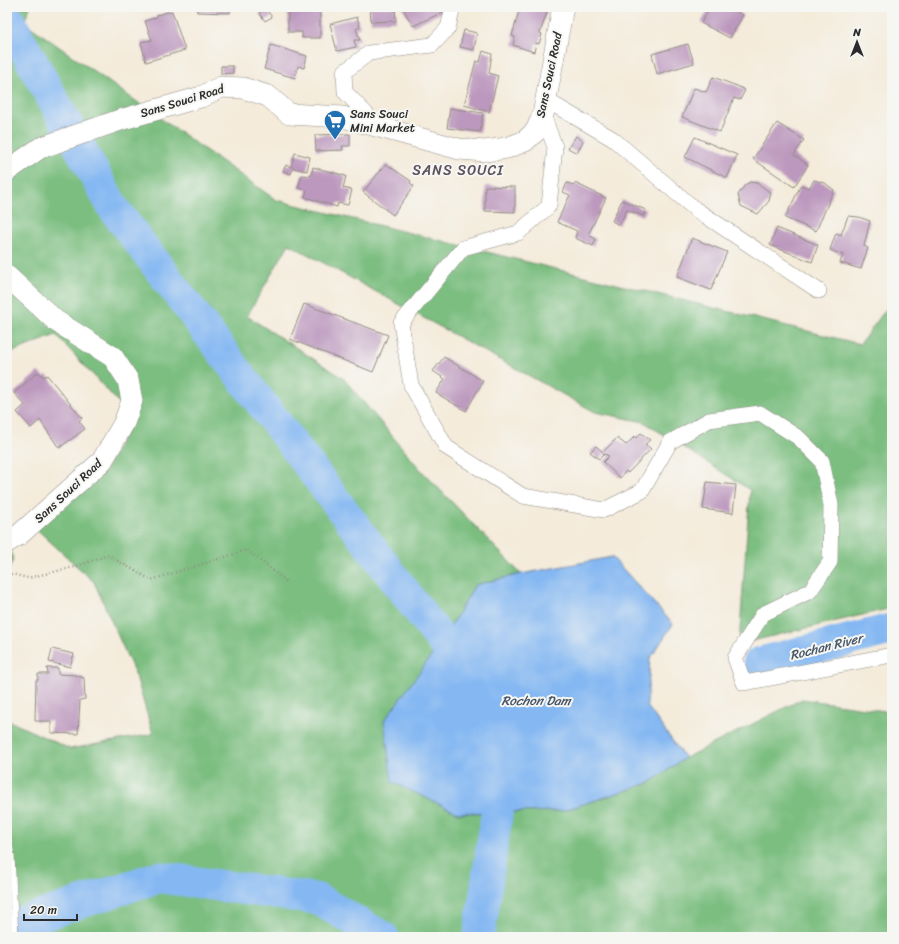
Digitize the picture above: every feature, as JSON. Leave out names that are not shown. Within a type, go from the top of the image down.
[{"type":"main road","name":"Sans Souci Road","points":[[7,171],[40,148],[104,125],[201,97],[221,87],[243,88],[268,96],[289,114],[343,117],[440,145],[485,151],[507,148],[525,141],[536,131],[544,108],[563,7]]},
{"type":"main road","name":"Sans Souci Road","points":[[7,276],[56,321],[113,357],[128,380],[132,400],[124,423],[102,460],[19,535],[7,542]]},
{"type":"street","points":[[378,126],[345,92],[344,72],[369,53],[432,45],[448,28],[453,7]]},
{"type":"street","points":[[544,108],[613,139],[695,209],[819,291]]},
{"type":"street","points":[[544,108],[555,147],[549,206],[518,232],[463,248],[401,323],[411,385],[446,447],[523,496],[604,510],[642,490],[670,442],[708,420],[760,413],[800,438],[822,461],[831,505],[830,562],[810,591],[763,614],[735,658],[744,683],[892,655]]},
{"type":"lane","points":[[7,833],[11,856],[15,937]]},
{"type":"path","points":[[7,573],[28,578],[74,567],[108,555],[151,580],[247,550],[286,581]]},
{"type":"green space","points":[[7,7],[30,7],[24,22],[276,200],[860,344],[892,301],[892,608],[739,644],[750,490],[644,422],[595,412],[289,244],[247,316],[343,378],[421,470],[521,574],[475,585],[442,641],[458,813],[562,811],[649,783],[685,758],[802,699],[892,712],[892,937],[7,937],[7,720],[70,749],[153,734],[136,676],[94,582],[30,523],[104,473],[133,418],[56,335],[7,354]]},
{"type":"green space","points":[[7,534],[13,560],[7,573]]},
{"type":"water","name":"Rochon Dam","points":[[612,557],[673,624],[650,659],[647,706],[685,758],[649,783],[562,811],[458,813],[392,782],[384,721],[442,641],[475,585],[521,574]]},
{"type":"building","points":[[197,7],[230,7],[230,13],[197,12]]},
{"type":"building","points":[[288,7],[320,7],[320,38],[302,38],[302,32],[288,32]]},
{"type":"building","points":[[370,7],[395,7],[396,21],[371,22]]},
{"type":"building","points":[[402,7],[440,7],[443,12],[413,26]]},
{"type":"building","points":[[520,7],[543,7],[548,9],[540,33],[542,34],[539,44],[536,43],[534,52],[513,45],[515,37],[512,36]]},
{"type":"building","points":[[710,7],[727,7],[743,15],[730,38],[701,23]]},
{"type":"building","points":[[266,9],[272,17],[265,21],[259,13]]},
{"type":"building","points":[[172,11],[185,50],[146,62],[141,42],[152,40],[145,21],[157,17],[157,15]]},
{"type":"building","points":[[357,17],[360,27],[356,29],[360,40],[354,40],[356,47],[337,51],[330,24]]},
{"type":"building","points":[[464,30],[477,33],[474,50],[460,47]]},
{"type":"building","points":[[688,44],[694,63],[657,74],[652,54]]},
{"type":"building","points":[[271,45],[307,56],[304,68],[298,66],[295,78],[264,69]]},
{"type":"building","points":[[483,51],[492,54],[489,73],[498,76],[489,112],[464,105],[476,61],[480,62]]},
{"type":"building","points":[[221,66],[233,66],[233,73],[221,74]]},
{"type":"building","points":[[713,77],[745,90],[740,100],[734,98],[720,132],[682,117],[694,88],[706,92]]},
{"type":"building","points":[[450,108],[483,113],[480,132],[447,128]]},
{"type":"building","points":[[777,123],[804,140],[794,155],[808,165],[794,187],[753,159]]},
{"type":"building","points":[[350,134],[350,146],[342,146],[343,150],[316,151],[315,135]]},
{"type":"building","points":[[576,136],[583,141],[577,153],[568,148]]},
{"type":"building","points":[[695,137],[737,155],[727,178],[685,157]]},
{"type":"building","points":[[295,153],[310,157],[307,171],[293,168],[291,174],[283,171],[286,165],[291,167]]},
{"type":"building","points":[[386,164],[411,181],[410,183],[414,186],[393,215],[363,192]]},
{"type":"building","points":[[313,167],[346,176],[343,188],[352,190],[348,205],[338,203],[337,207],[305,197],[307,190],[298,188],[302,175],[311,176]]},
{"type":"building","points":[[814,180],[825,183],[834,190],[816,231],[785,218],[801,185],[809,188]]},
{"type":"building","points":[[750,182],[757,183],[771,193],[769,201],[758,214],[741,206],[738,195],[745,185]]},
{"type":"building","points":[[567,183],[574,185],[575,183],[606,198],[588,235],[596,239],[593,246],[575,238],[577,231],[557,222],[570,195],[563,192]]},
{"type":"building","points":[[485,186],[515,187],[515,212],[485,211]]},
{"type":"building","points":[[622,200],[646,210],[643,216],[627,210],[619,225],[612,221]]},
{"type":"building","points":[[848,216],[859,217],[870,221],[864,246],[868,248],[861,269],[840,263],[843,255],[830,250],[836,233],[841,235]]},
{"type":"building","points":[[777,228],[818,245],[812,262],[770,245]]},
{"type":"building","points":[[692,238],[727,252],[711,290],[677,277]]},
{"type":"building","points":[[304,304],[388,335],[373,372],[290,339]]},
{"type":"building","points":[[444,357],[483,381],[466,411],[436,393],[445,379],[433,371]]},
{"type":"building","points":[[38,372],[44,377],[47,375],[82,418],[79,421],[85,429],[59,448],[40,420],[31,428],[17,412],[25,405],[14,393]]},
{"type":"building","points":[[641,433],[650,440],[645,444],[651,449],[628,473],[626,471],[620,478],[603,462],[609,456],[604,454],[599,459],[590,452],[596,446],[603,452],[617,438],[626,445],[635,436],[636,438]]},
{"type":"building","points":[[707,482],[736,485],[733,513],[703,509]]},
{"type":"building","points":[[52,649],[74,654],[70,667],[49,662]]},
{"type":"building","points":[[47,668],[58,668],[58,674],[75,675],[84,678],[85,699],[80,700],[78,734],[51,733],[51,721],[35,721],[36,680],[38,680],[38,674],[48,674]]},
{"type":"waterway","points":[[7,17],[114,209],[442,641]]},
{"type":"waterway","name":"Rochan River","points":[[759,663],[892,629]]},
{"type":"waterway","points":[[479,937],[497,812]]},
{"type":"waterway","points":[[7,927],[158,877],[317,899],[383,937]]},
{"type":"place","name":"Sans Souci Mini Market","points":[[335,140]]},
{"type":"district","name":"SANS SOUCI","points":[[458,170]]}]
